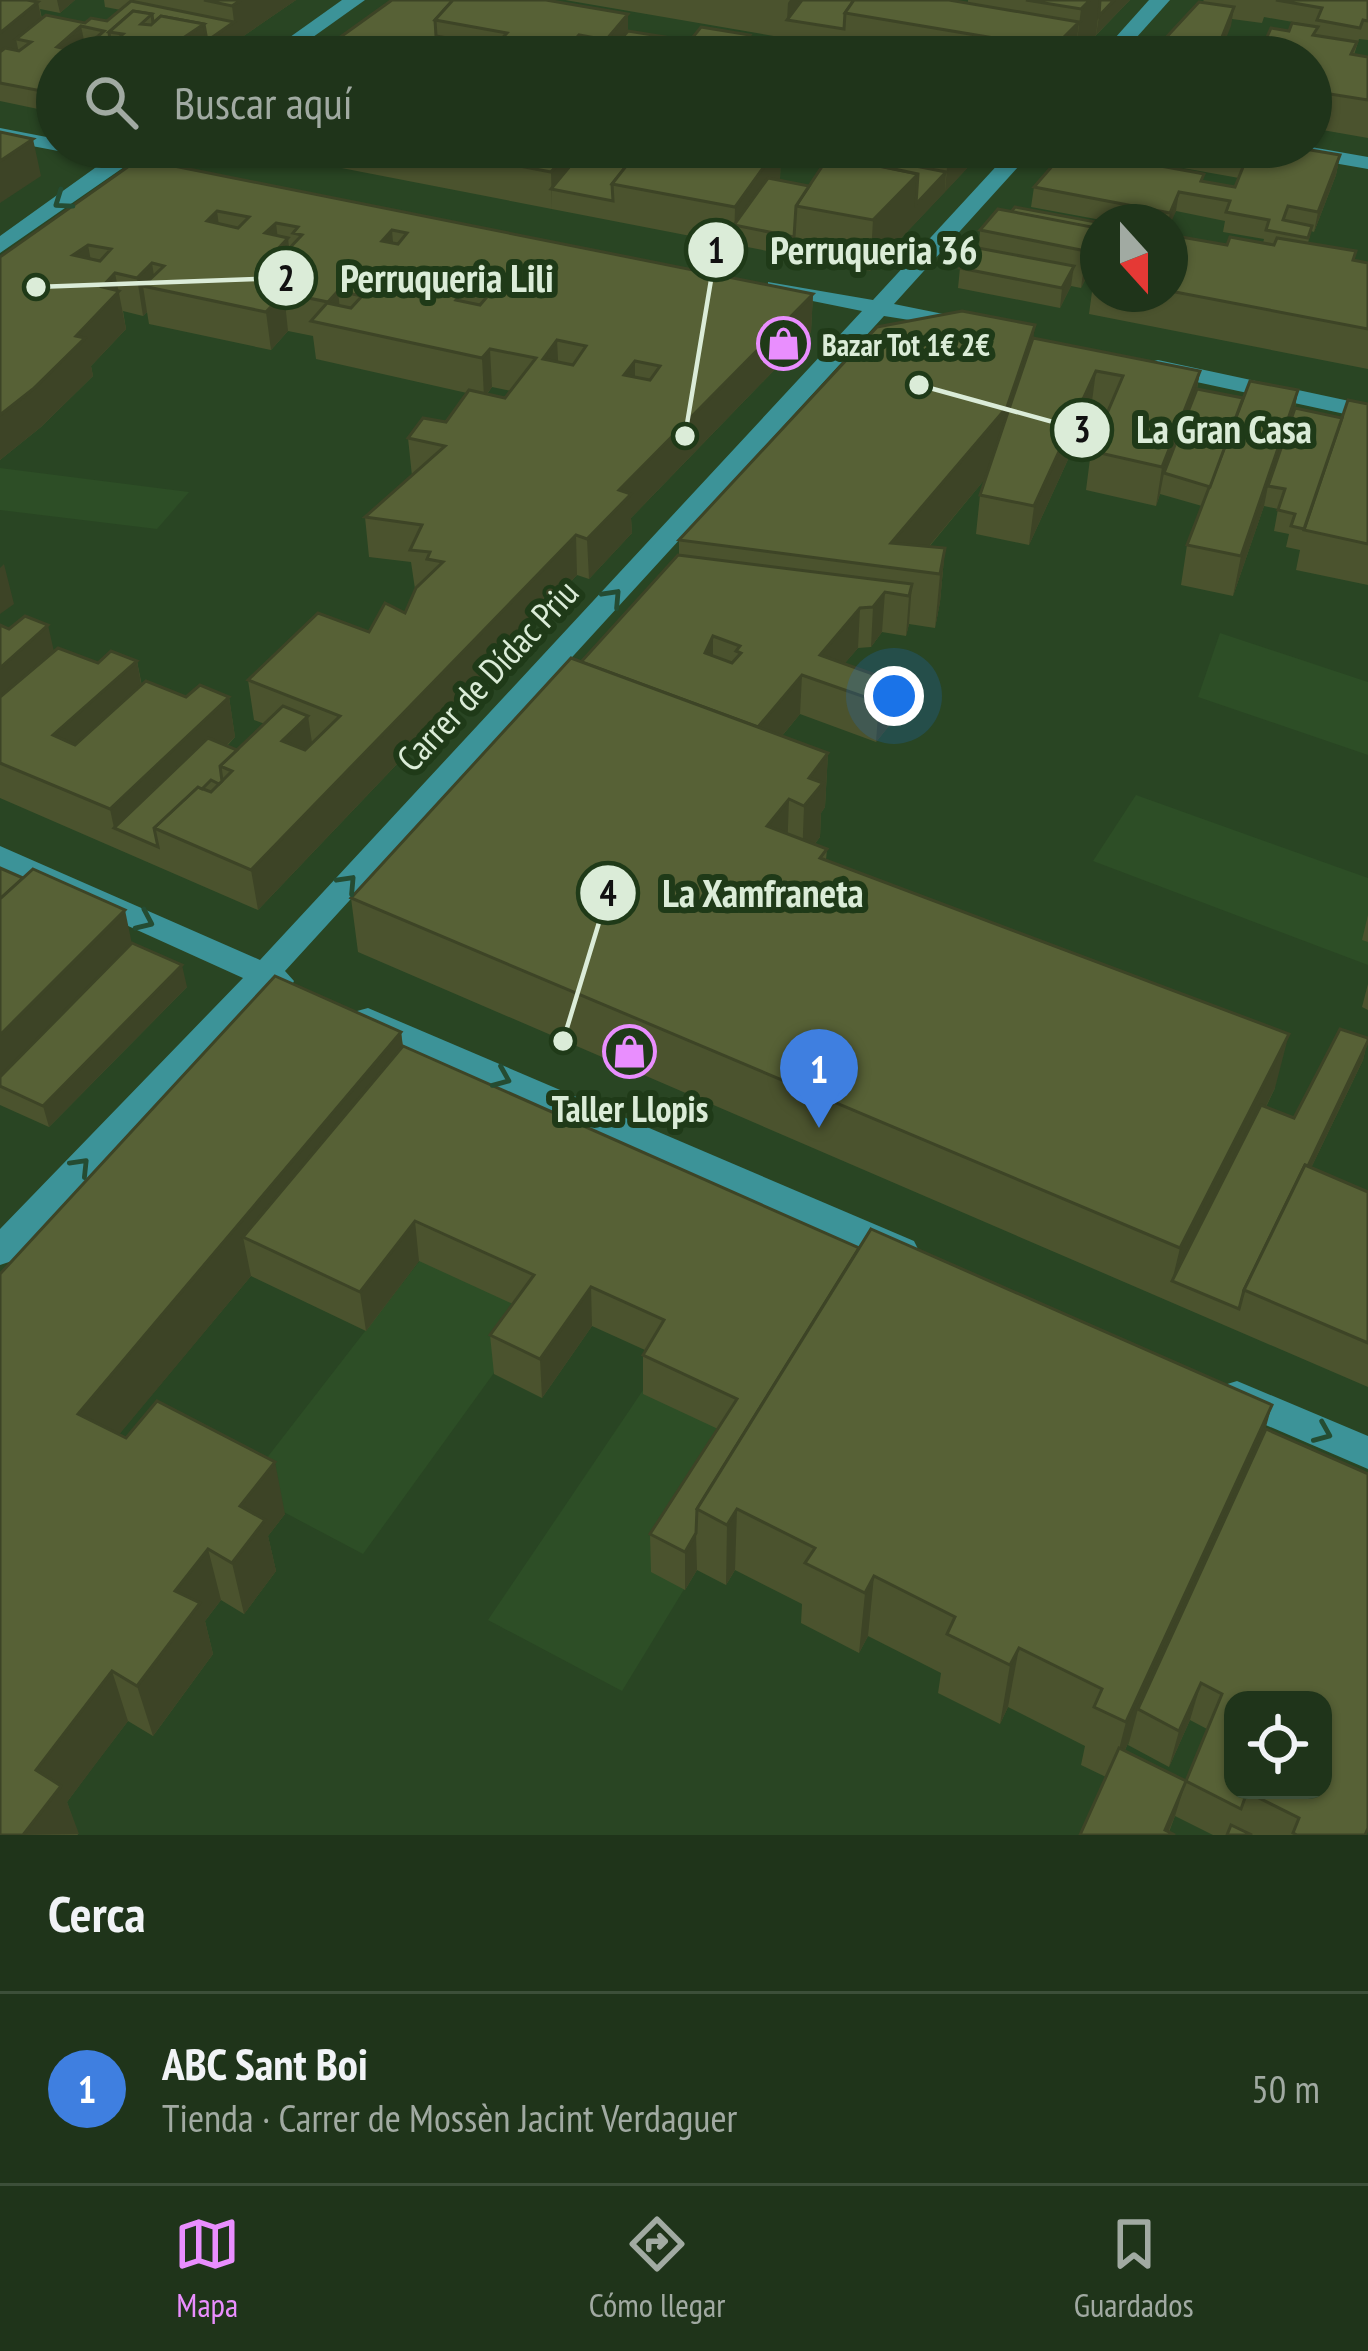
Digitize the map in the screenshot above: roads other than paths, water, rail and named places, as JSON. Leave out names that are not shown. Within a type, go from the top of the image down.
[{"type":"street","points":[[303,36],[356,0]]},
{"type":"street","points":[[1127,36],[1160,0]]},
{"type":"street","points":[[0,134],[36,141]]},
{"type":"street","points":[[1332,157],[1368,163]]},
{"type":"street","points":[[0,246],[110,168]]},
{"type":"street","points":[[184,168],[200,173]]},
{"type":"street","name":"Carrer de Dídac Priu","points":[[0,1251],[263,974],[1007,168]]},
{"type":"street","points":[[755,283],[998,332]]},
{"type":"street","points":[[1137,362],[1368,412]]},
{"type":"street","points":[[0,856],[304,992]]},
{"type":"street","points":[[346,1010],[933,1264]]},
{"type":"street","points":[[1216,1387],[1368,1453]]},
{"type":"place","name":"Perruqueria Lili","points":[[36,287]]},
{"type":"place","name":"Bazar Tot 1€ 2€","points":[[783,344]]},
{"type":"place","name":"La Gran Casa","points":[[919,385]]},
{"type":"place","name":"Perruqueria 36","points":[[685,436]]},
{"type":"place","name":"La Xamfraneta","points":[[563,1041]]},
{"type":"place","name":"Taller Llopis","points":[[630,1052]]},
{"type":"place","name":"ABC Sant Boi","points":[[819,1128]]}]
